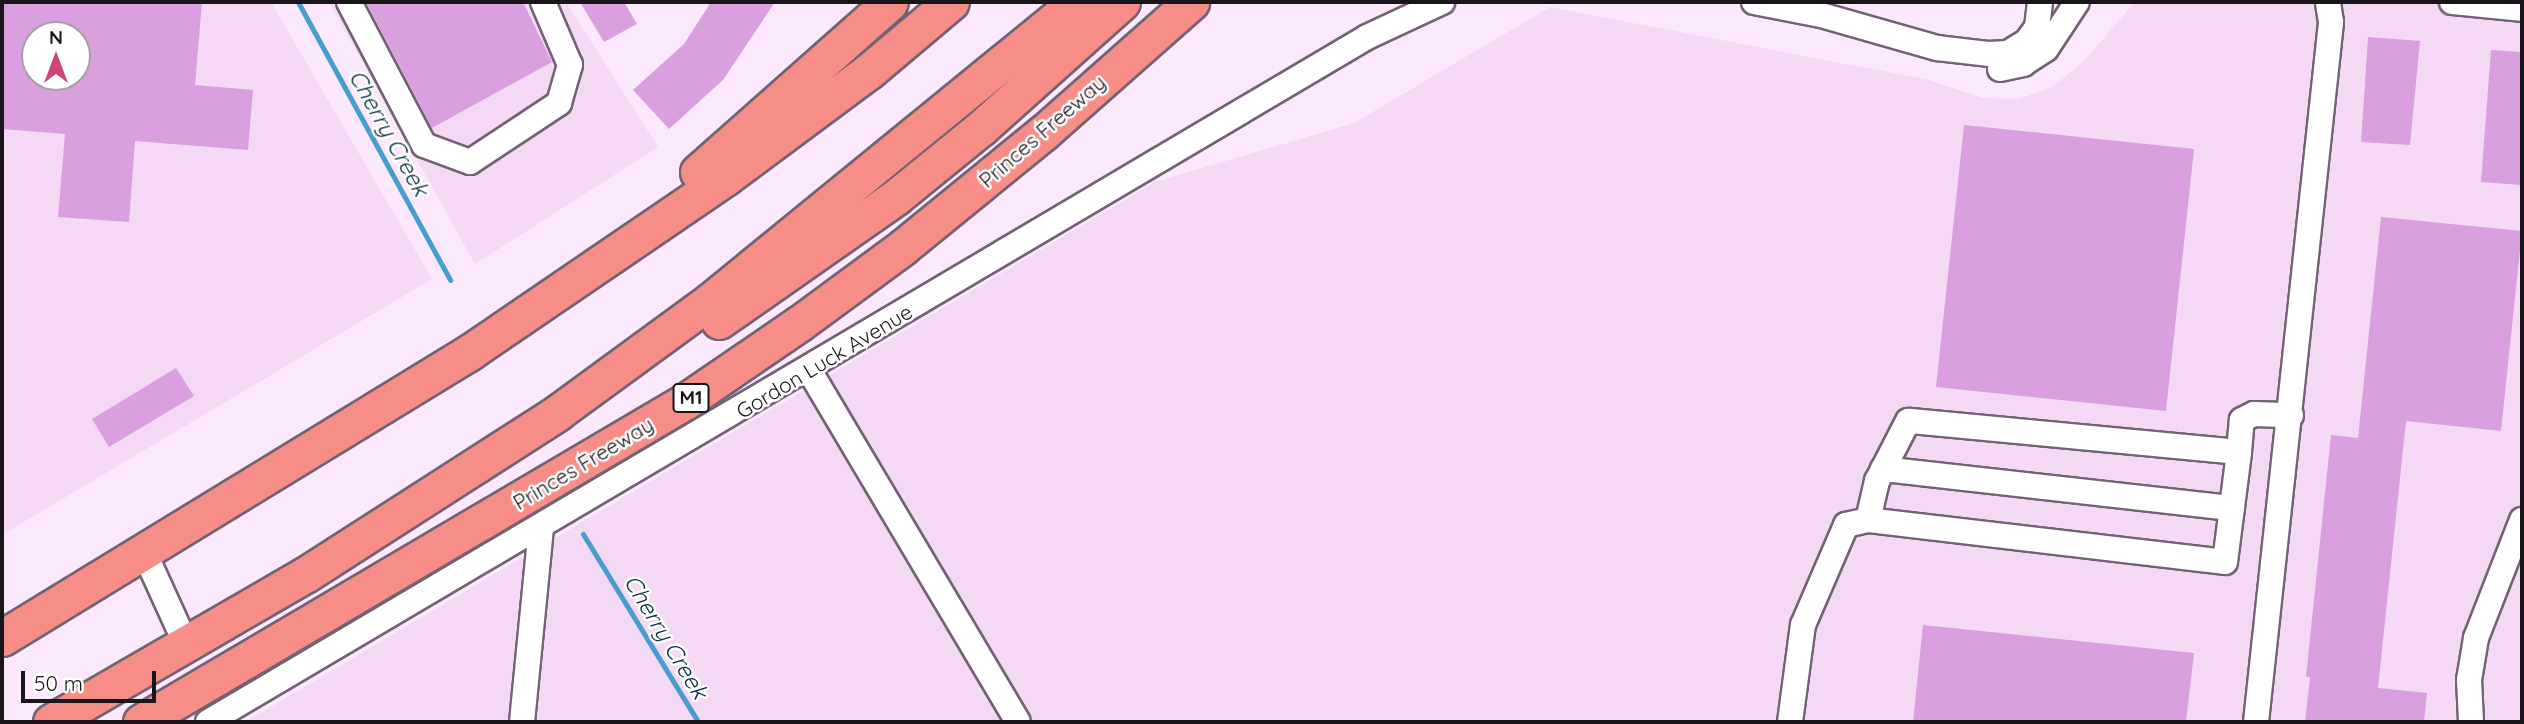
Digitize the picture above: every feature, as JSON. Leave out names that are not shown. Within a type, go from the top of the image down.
[{"type":"highway","points":[[470,352],[625,234],[890,2]]},
{"type":"highway","points":[[2,638],[470,352],[725,178],[869,71],[951,2]]},
{"type":"highway","points":[[305,576],[557,413],[710,301],[1076,2]]},
{"type":"highway","points":[[51,722],[185,642],[305,576],[608,396],[896,197],[981,128],[1122,2]]},
{"type":"highway","name":"Princes Freeway","points":[[141,722],[534,492],[754,355],[914,239],[1191,2]]},
{"type":"street","points":[[349,2],[424,145],[470,162],[559,103],[570,65],[543,2]]},
{"type":"street","name":"Gordon Luck Avenue","points":[[208,722],[809,370],[1367,37],[1442,2]]},
{"type":"street","points":[[1754,2],[1821,15],[1937,48],[1982,67],[2017,66],[2046,49],[2077,2]]},
{"type":"street","points":[[1937,48],[1988,54],[2012,51],[2034,32],[2040,2]]},
{"type":"street","points":[[2452,2],[2513,6]]},
{"type":"street","points":[[2256,722],[2291,415],[2332,8]]},
{"type":"street","points":[[809,370],[1018,722]]},
{"type":"street","points":[[1790,722],[1803,625],[1846,525],[1868,520],[2225,562],[2242,420],[2254,414],[2291,415]]},
{"type":"street","points":[[1868,520],[1883,469],[1908,421],[2239,452]]},
{"type":"street","points":[[1883,469],[2232,508]]},
{"type":"street","points":[[2471,722],[2469,680],[2476,638],[2522,520]]},
{"type":"street","points":[[522,722],[541,527]]},
{"type":"street","points":[[144,552],[185,642]]},
{"type":"shaded area","points":[[2,2],[271,2],[432,279],[2,535]]},
{"type":"shaded area","points":[[329,2],[566,2],[658,147],[475,264]]},
{"type":"shaded area","points":[[2135,2],[2522,2],[2522,722],[245,722],[1155,182],[1354,123],[1550,7],[1929,80],[1983,98],[2019,99],[2052,87],[2083,62]]},
{"type":"building","points":[[2,2],[202,2],[195,85],[253,90],[248,150],[135,141],[129,222],[58,217],[65,134],[2,129]]},
{"type":"building","points":[[366,2],[523,2],[552,62],[432,128]]},
{"type":"building","points":[[580,2],[624,2],[637,24],[604,42]]},
{"type":"building","points":[[711,2],[775,2],[723,80],[669,129],[633,90],[684,44]]},
{"type":"building","points":[[2368,37],[2420,41],[2410,145],[2361,142]]},
{"type":"building","points":[[2491,50],[2522,52],[2522,185],[2481,182]]},
{"type":"building","points":[[1964,125],[2194,149],[2166,411],[1936,387]]},
{"type":"building","points":[[2381,217],[2522,231],[2501,431],[2406,421],[2378,688],[2427,693],[2424,722],[2305,722],[2310,677],[2306,677],[2331,435],[2358,438]]},
{"type":"building","points":[[176,368],[194,396],[109,447],[92,419]]},
{"type":"building","points":[[1923,625],[2194,653],[2186,722],[1913,722]]},
{"type":"waterway","name":"Cherry Creek","points":[[298,2],[450,280]]},
{"type":"waterway","name":"Cherry Creek","points":[[583,534],[698,722]]}]
